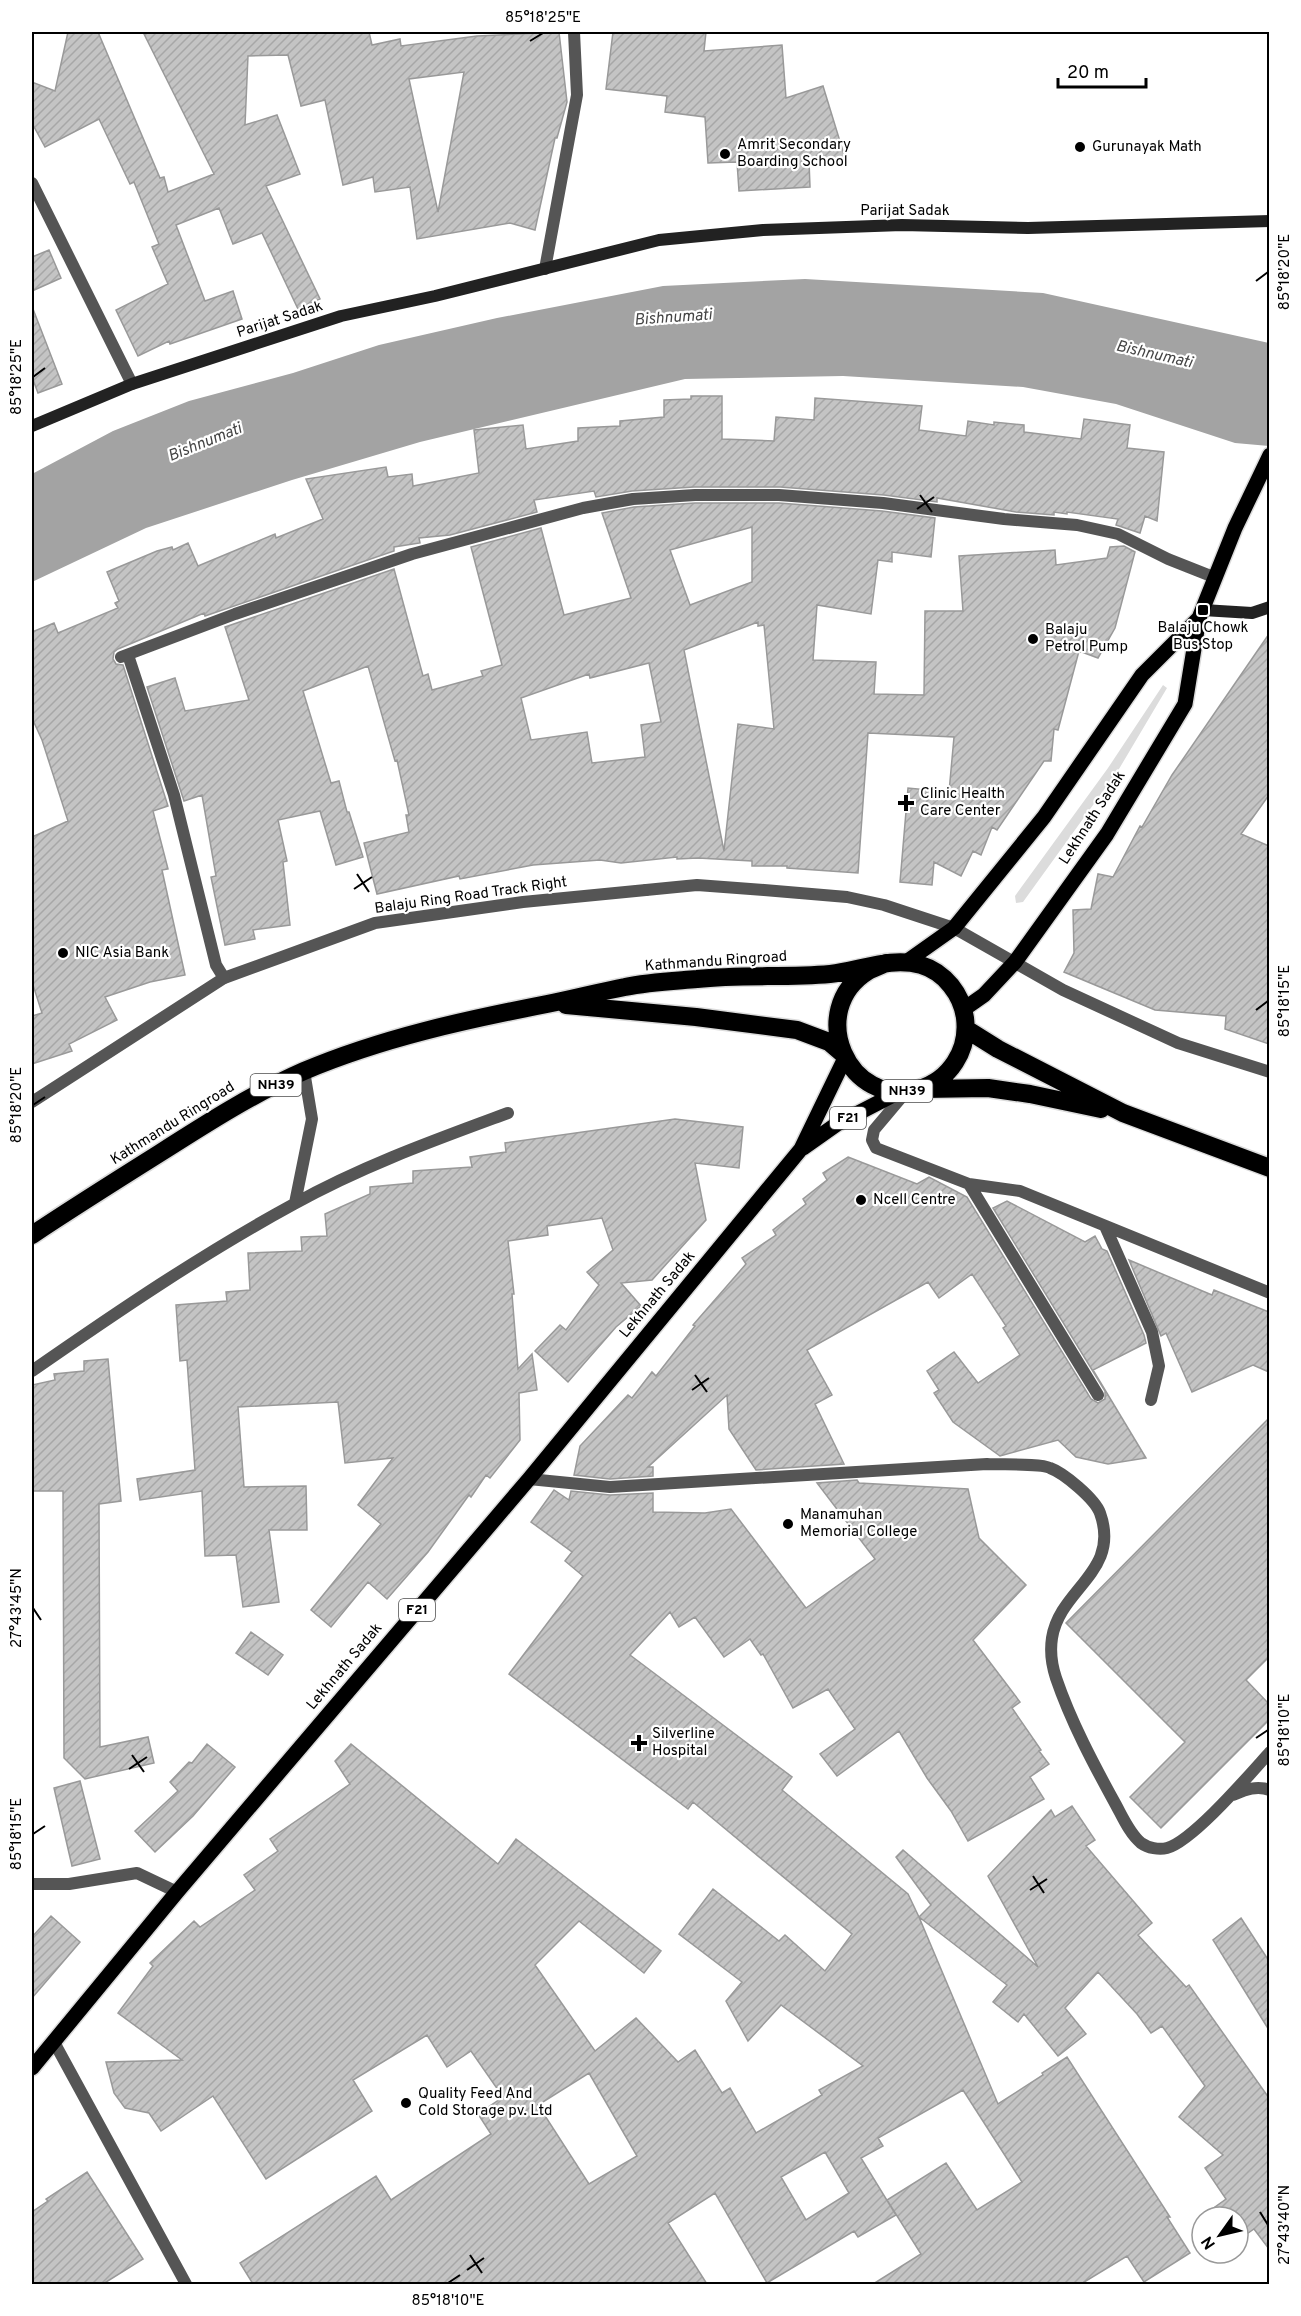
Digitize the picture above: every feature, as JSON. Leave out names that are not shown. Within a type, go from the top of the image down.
[{"type":"highway","name":"Kathmandu Ringroad","points":[[32,1235],[208,1122],[304,1071],[365,1049],[436,1028],[627,986],[701,978],[831,974],[886,963],[906,962],[925,966],[942,976],[956,991],[964,1009],[966,1029],[964,1045],[957,1060],[947,1073],[934,1083],[908,1091]]},
{"type":"highway","name":"Kathmandu Ringroad","points":[[844,1056],[837,1036],[837,1017],[842,999],[853,983],[868,970],[886,963]]},
{"type":"highway","name":"Kathmandu Ringroad","points":[[550,1003],[696,1017],[797,1030],[830,1042],[855,1072],[867,1082],[883,1089],[908,1091],[988,1088],[1123,1113]]},
{"type":"highway","name":"Kathmandu Ringroad","points":[[966,1029],[1123,1113],[1269,1168]]},
{"type":"main road","name":"Lekhnath Sadak","points":[[964,1009],[984,995],[1015,962],[1107,834],[1185,704],[1201,614],[1235,528],[1269,454]]},
{"type":"main road","name":"Lekhnath Sadak","points":[[906,962],[954,928],[1044,817],[1142,675],[1201,614]]},
{"type":"main road","name":"Lekhnath Sadak","points":[[32,2068],[177,1892],[529,1479],[801,1149],[844,1056]]},
{"type":"main road","name":"Lekhnath Sadak","points":[[801,1149],[837,1124],[908,1091]]},
{"type":"street","points":[[545,269],[577,95],[574,32]]},
{"type":"street","points":[[32,183],[132,384]]},
{"type":"street","name":"Parijat Sadak","points":[[32,426],[132,384],[341,316],[435,296],[659,240],[763,230],[902,225],[1028,228],[1269,221]]},
{"type":"street","points":[[224,978],[216,965],[174,795],[124,656],[235,614],[412,554],[583,508],[643,498],[694,495],[779,495],[883,503],[1004,519],[1077,525],[1118,534],[1168,559],[1216,578]]},
{"type":"street","points":[[1201,614],[1252,613],[1269,607]]},
{"type":"street","name":"Balaju Ring Road Track Right","points":[[32,1102],[224,978],[375,923],[523,902],[697,885],[847,897],[884,905],[954,928],[1063,990],[1178,1043],[1269,1072]]},
{"type":"street","points":[[295,1203],[312,1119],[304,1071]]},
{"type":"street","points":[[908,1091],[874,1130],[872,1140],[876,1148],[969,1184],[1020,1191],[1269,1293]]},
{"type":"street","points":[[32,1371],[154,1286],[295,1203],[385,1160],[508,1113]]},
{"type":"street","points":[[969,1184],[1098,1395]]},
{"type":"street","points":[[1105,1226],[1152,1332],[1160,1366],[1151,1400]]},
{"type":"street","points":[[529,1479],[610,1487],[987,1464],[1050,1467],[1091,1498],[1099,1511],[1104,1541],[1101,1558],[1090,1577],[1066,1605],[1056,1622],[1051,1647],[1056,1678],[1090,1756],[1125,1822],[1140,1842],[1157,1849],[1168,1848],[1180,1842],[1229,1796],[1269,1752]]},
{"type":"street","points":[[1229,1796],[1250,1788],[1269,1790]]},
{"type":"street","points":[[32,1884],[69,1884],[137,1873],[177,1892]]},
{"type":"street","points":[[54,2042],[186,2284]]},
{"type":"shaded area","points":[[1163,685],[1167,688],[1119,769],[1023,902],[1016,903],[1015,896],[1108,768]]},
{"type":"water","name":"Bishnumati","points":[[805,279],[1043,293],[1269,343],[1269,446],[1235,443],[1116,404],[1023,387],[843,376],[685,379],[420,442],[292,480],[146,528],[32,582],[32,474],[113,431],[189,401],[293,373],[379,345],[497,318],[663,286]]},
{"type":"building","points":[[68,32],[98,32],[160,178],[164,177],[168,192],[214,174],[143,32],[369,32],[372,45],[400,39],[401,46],[477,36],[559,32],[567,102],[557,138],[555,138],[535,230],[510,223],[417,239],[410,187],[375,192],[373,177],[343,185],[325,100],[301,106],[288,55],[248,56],[245,125],[277,115],[300,174],[266,186],[320,299],[298,309],[262,233],[233,244],[219,208],[176,225],[205,301],[233,291],[242,319],[170,344],[169,341],[138,356],[116,310],[168,284],[152,247],[159,244],[134,182],[130,184],[99,119],[45,147],[32,123],[32,82],[55,91]],"holes":[[[464,72],[438,212],[409,79]]]},
{"type":"building","points":[[613,32],[706,32],[704,51],[782,45],[786,98],[823,86],[846,161],[809,161],[810,187],[739,191],[737,162],[708,163],[705,117],[665,112],[667,96],[606,89]]},
{"type":"building","points":[[49,250],[61,278],[32,291],[32,257]]},
{"type":"building","points":[[33,309],[62,384],[38,393],[32,377]]},
{"type":"building","points":[[691,396],[722,396],[722,439],[774,441],[776,417],[814,420],[815,398],[922,406],[919,430],[966,436],[968,421],[994,425],[994,422],[1024,425],[1024,432],[1081,439],[1084,419],[1130,425],[1127,448],[1164,452],[1157,521],[1145,516],[1140,533],[1116,525],[1118,519],[1067,512],[1067,514],[1054,512],[1054,515],[1016,512],[937,498],[937,502],[884,495],[780,487],[694,487],[632,491],[596,497],[594,491],[534,500],[537,512],[450,535],[419,538],[420,543],[394,547],[394,551],[205,616],[204,613],[118,649],[114,652],[113,659],[116,664],[123,665],[168,806],[153,811],[168,869],[162,870],[185,975],[150,982],[105,997],[117,1020],[69,1044],[72,1051],[32,1064],[32,1016],[42,1013],[32,982],[32,837],[68,821],[42,740],[32,718],[32,632],[54,623],[58,633],[118,608],[115,603],[119,601],[107,572],[157,551],[172,547],[173,550],[188,543],[198,566],[275,534],[276,538],[323,519],[306,479],[386,467],[388,477],[412,474],[413,486],[479,473],[474,430],[523,425],[526,449],[578,441],[578,428],[620,426],[620,421],[664,417],[664,400],[691,399]]},
{"type":"building","points":[[695,503],[779,503],[882,511],[935,518],[931,557],[892,552],[892,562],[878,560],[871,614],[817,605],[813,660],[876,662],[874,694],[924,695],[925,611],[963,611],[959,556],[1055,550],[1056,565],[1107,558],[1110,547],[1124,546],[1135,552],[1115,628],[1098,658],[1079,651],[1058,730],[1054,729],[1051,761],[1044,761],[997,830],[992,827],[981,855],[973,851],[961,876],[934,862],[932,885],[900,882],[908,788],[949,792],[954,737],[868,733],[858,873],[787,868],[787,866],[752,866],[752,861],[698,858],[677,859],[677,857],[621,863],[600,860],[533,865],[460,879],[459,876],[377,894],[364,843],[409,832],[406,815],[409,815],[397,760],[395,761],[368,666],[303,691],[331,783],[339,781],[363,857],[336,865],[320,811],[278,820],[287,861],[283,862],[290,925],[253,930],[255,939],[225,945],[211,877],[216,876],[202,795],[184,801],[147,687],[175,678],[185,711],[249,700],[225,627],[394,569],[423,676],[428,674],[432,690],[483,676],[481,671],[502,665],[471,547],[541,528],[564,615],[631,598],[602,513],[634,507]],"holes":[[[752,527],[752,582],[690,605],[670,550]],[[758,622],[758,626],[764,625],[774,729],[738,724],[724,851],[684,650]],[[649,663],[661,722],[641,725],[645,757],[592,763],[587,732],[531,740],[521,698],[589,674],[590,678]]]},
{"type":"building","points":[[1269,634],[1269,795],[1241,834],[1269,846],[1269,1044],[1225,1029],[1226,1016],[1155,1010],[1064,972],[1074,953],[1073,910],[1091,909],[1098,874],[1113,877],[1140,826],[1142,827],[1172,775]]},
{"type":"building","points":[[675,1119],[743,1127],[739,1168],[695,1163],[706,1220],[652,1280],[621,1283],[641,1306],[616,1327],[568,1382],[535,1351],[560,1325],[566,1330],[599,1285],[587,1272],[613,1250],[602,1218],[547,1226],[548,1235],[508,1241],[514,1294],[512,1294],[518,1369],[532,1354],[537,1390],[519,1393],[520,1440],[490,1478],[486,1475],[471,1497],[469,1495],[428,1552],[387,1599],[368,1582],[331,1627],[311,1610],[381,1524],[358,1505],[393,1458],[345,1463],[338,1402],[238,1407],[244,1487],[306,1486],[307,1530],[269,1530],[279,1602],[243,1607],[236,1555],[205,1556],[202,1491],[140,1500],[137,1479],[195,1470],[187,1360],[180,1361],[176,1305],[227,1301],[226,1292],[250,1290],[248,1253],[302,1251],[301,1237],[327,1236],[325,1214],[370,1194],[370,1187],[413,1183],[413,1171],[472,1167],[470,1157],[506,1152],[505,1143]]},
{"type":"building","points":[[848,1157],[917,1184],[929,1177],[967,1197],[1091,1399],[1098,1403],[1105,1399],[1105,1391],[993,1208],[1007,1201],[1085,1242],[1095,1236],[1102,1249],[1107,1251],[1146,1343],[1093,1370],[1146,1458],[1108,1464],[1076,1457],[1058,1440],[1000,1456],[953,1422],[934,1393],[939,1390],[927,1371],[954,1352],[978,1383],[1020,1355],[1003,1328],[1006,1326],[972,1274],[939,1298],[928,1282],[807,1350],[832,1395],[815,1404],[844,1464],[756,1470],[729,1429],[727,1395],[648,1467],[653,1467],[653,1476],[610,1479],[574,1475],[580,1446],[628,1395],[632,1398],[652,1372],[656,1376],[695,1326],[693,1325],[746,1264],[742,1258],[776,1235],[773,1230],[806,1204],[803,1199],[827,1180],[823,1173]]},
{"type":"building","points":[[1129,1260],[1212,1295],[1214,1290],[1269,1312],[1269,1372],[1253,1365],[1192,1392],[1166,1333],[1161,1336]]},
{"type":"building","points":[[108,1359],[121,1501],[99,1504],[100,1747],[148,1737],[154,1763],[85,1779],[64,1758],[63,1491],[32,1491],[32,1385],[55,1380],[54,1374],[84,1371],[84,1361]]},
{"type":"building","points":[[1269,1418],[1269,1657],[1246,1680],[1269,1704],[1269,1720],[1161,1828],[1130,1797],[1185,1742],[1066,1623]]},
{"type":"building","points":[[857,1480],[859,1483],[968,1489],[979,1538],[1026,1585],[973,1640],[1020,1702],[1012,1708],[1049,1764],[1030,1777],[1044,1799],[968,1841],[899,1731],[837,1776],[820,1754],[855,1729],[828,1689],[793,1708],[763,1654],[761,1655],[750,1639],[724,1657],[695,1617],[679,1627],[670,1612],[630,1655],[792,1777],[782,1790],[908,1894],[998,2104],[1067,2057],[1170,2217],[1167,2217],[1190,2253],[1144,2282],[1127,2256],[1081,2284],[873,2284],[921,2254],[887,2200],[946,2163],[977,2210],[1022,2182],[963,2090],[878,2138],[883,2146],[861,2158],[896,2215],[858,2237],[854,2231],[767,2283],[715,2193],[668,2223],[707,2284],[253,2284],[240,2263],[376,2176],[391,2200],[491,2134],[478,2114],[503,2097],[471,2051],[447,2067],[427,2035],[353,2080],[372,2111],[266,2179],[213,2096],[161,2131],[149,2113],[125,2108],[114,2093],[106,2062],[182,2060],[118,2013],[153,1966],[150,1963],[194,1921],[200,1927],[255,1890],[244,1875],[278,1851],[270,1839],[350,1784],[335,1761],[351,1744],[498,1864],[516,1839],[661,1951],[644,1973],[579,1921],[535,1965],[595,2051],[636,2018],[678,2062],[695,2050],[722,2093],[730,2088],[756,2133],[822,2095],[819,2090],[863,2066],[781,2005],[748,2041],[726,2001],[742,1982],[679,1934],[713,1889],[779,1941],[785,1935],[825,1971],[852,1934],[693,1802],[688,1809],[509,1674],[583,1576],[565,1561],[572,1552],[531,1522],[554,1490],[569,1500],[571,1491],[610,1495],[653,1493],[653,1512],[705,1513],[731,1509],[806,1608],[875,1559],[817,1483]],"holes":[[[589,2073],[637,2156],[589,2184],[538,2105]],[[825,2152],[849,2193],[806,2220],[781,2177]]]},
{"type":"building","points":[[251,1632],[283,1655],[268,1675],[236,1653]]},
{"type":"building","points":[[207,1744],[235,1767],[193,1816],[155,1852],[135,1831],[178,1791],[170,1782],[189,1762],[192,1763]]},
{"type":"building","points":[[80,1781],[100,1859],[72,1866],[54,1788]]},
{"type":"building","points":[[1072,1806],[1095,1840],[1086,1846],[1152,1923],[1138,1935],[1186,1987],[1189,1985],[1269,2098],[1269,2249],[1254,2229],[1250,2232],[1250,2205],[1218,2205],[1226,2199],[1205,2168],[1223,2155],[1179,2117],[1205,2086],[1162,2026],[1151,2033],[1137,2014],[1098,1972],[1065,2008],[1086,2034],[1058,2056],[1024,2014],[1018,2022],[993,2002],[1007,1985],[919,1917],[931,1905],[896,1857],[903,1850],[1038,1967],[988,1876],[1051,1810],[1055,1817]]},
{"type":"building","points":[[51,1916],[80,1942],[32,1998],[32,1937]]},
{"type":"building","points":[[1241,1918],[1269,1961],[1269,2030],[1213,1940]]},
{"type":"building","points":[[87,2172],[143,2259],[103,2284],[32,2284],[32,2212],[48,2201],[46,2199]]},
{"type":"place","name":"Gurunayak Math","points":[[1080,147]]},
{"type":"place","name":"Amrit Secondary Boarding School","points":[[725,154]]},
{"type":"place","name":"Balaju Chowk Bus Stop","points":[[1203,610]]},
{"type":"place","name":"Balaju Petrol Pump","points":[[1033,639]]},
{"type":"place","name":"Clinic Health Care Center","points":[[906,803]]},
{"type":"place","name":"NIC Asia Bank","points":[[63,953]]},
{"type":"place","name":"Ncell Centre","points":[[861,1200]]},
{"type":"place","name":"Manamuhan Memorial College","points":[[788,1524]]},
{"type":"place","name":"Silverline Hospital","points":[[639,1743]]},
{"type":"place","name":"Quality Feed And Cold Storage pv. Ltd","points":[[406,2103]]}]
